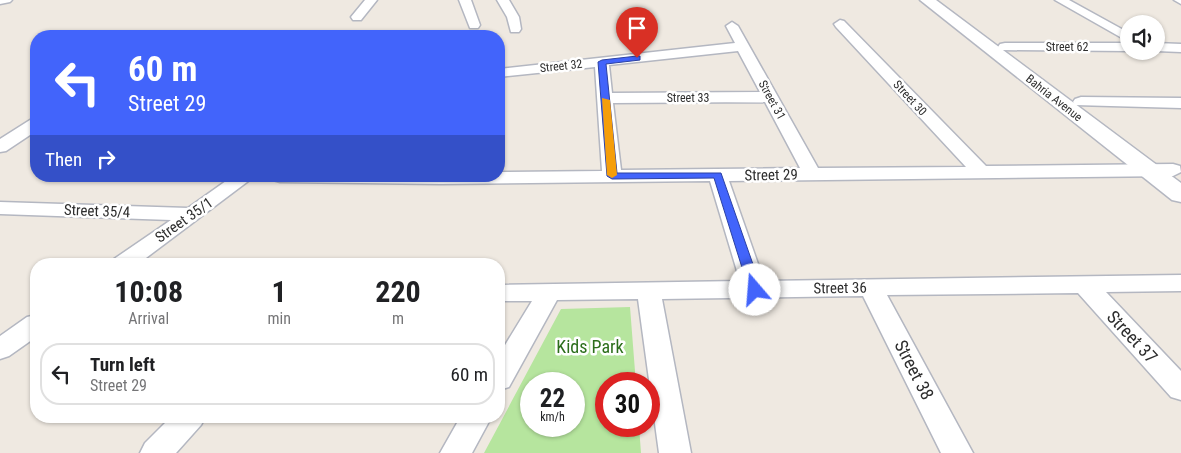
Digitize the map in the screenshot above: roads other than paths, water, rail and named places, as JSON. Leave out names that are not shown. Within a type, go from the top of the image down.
[{"type":"street","points":[[0,1],[6,0]]},
{"type":"street","points":[[357,17],[371,0]]},
{"type":"street","points":[[465,0],[474,25]]},
{"type":"street","points":[[503,0],[514,18],[515,29]]},
{"type":"street","name":"Bahria Avenue","points":[[927,0],[1181,195]]},
{"type":"street","name":"Bahria Avenue","points":[[941,0],[1177,173]]},
{"type":"street","points":[[1061,0],[1120,33]]},
{"type":"street","name":"Street 30","points":[[840,24],[980,172]]},
{"type":"street","name":"Street 31","points":[[732,26],[812,174]]},
{"type":"street","name":"Street 32","points":[[505,72],[743,46]]},
{"type":"street","name":"Street 62","points":[[1005,47],[1120,47]]},
{"type":"street","points":[[1165,48],[1181,48]]},
{"type":"street","points":[[602,62],[612,176]]},
{"type":"street","name":"Street 33","points":[[605,98],[770,97]]},
{"type":"street","points":[[1080,102],[1181,103]]},
{"type":"street","points":[[0,147],[30,128]]},
{"type":"street","name":"Street 29","points":[[505,177],[1148,170],[1177,173]]},
{"type":"street","points":[[718,175],[755,290]]},
{"type":"street","name":"Street 35/1","points":[[131,258],[238,182]]},
{"type":"street","name":"Street 35/4","points":[[0,208],[193,214]]},
{"type":"street","name":"Street 36","points":[[505,293],[1181,283]]},
{"type":"street","name":"Street 37","points":[[1084,284],[1181,389]]},
{"type":"street","name":"Street 38","points":[[871,288],[957,453]]},
{"type":"street","points":[[649,291],[675,453]]},
{"type":"street","points":[[505,369],[549,293]]},
{"type":"street","points":[[0,349],[30,328]]},
{"type":"street","points":[[156,453],[184,423]]},
{"type":"street","points":[[456,453],[473,423]]},
{"type":"park label","name":"Kids Park","points":[[590,347]]}]
